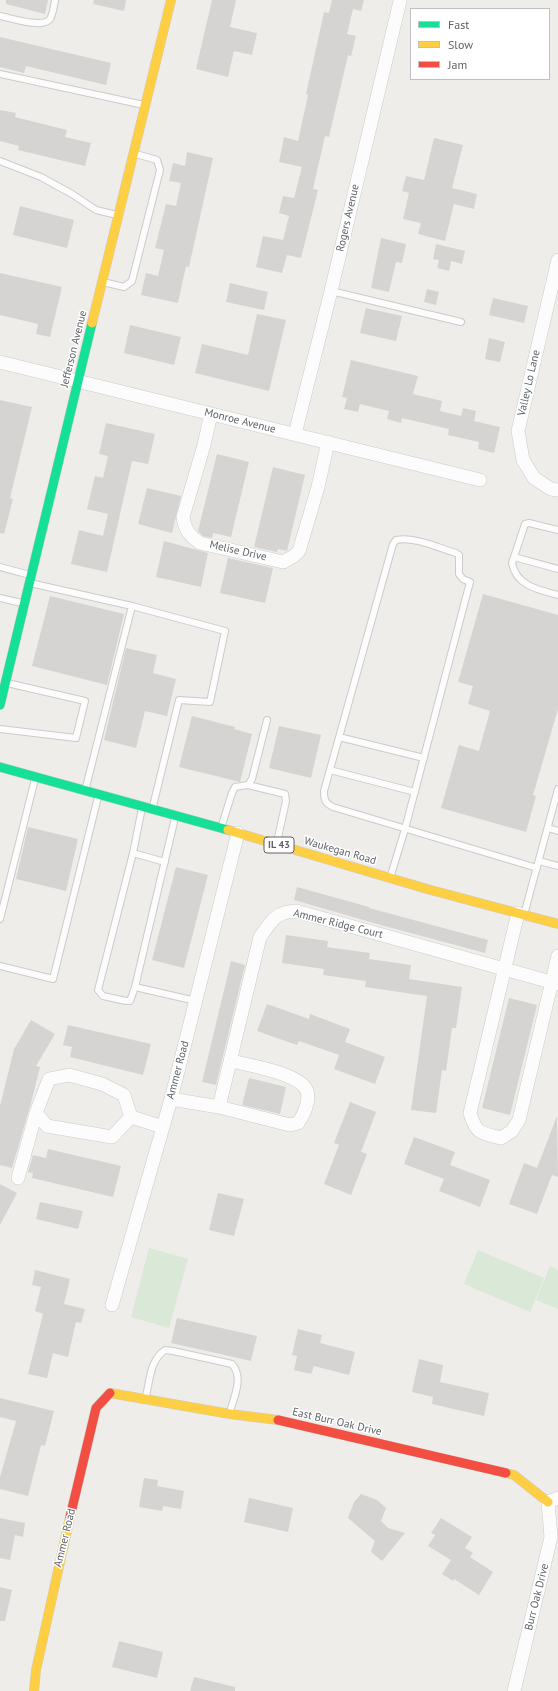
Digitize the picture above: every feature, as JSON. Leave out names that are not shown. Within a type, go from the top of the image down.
[{"type":"street","name":"Jefferson Avenue","points":[[0,705],[171,0]]},
{"type":"street","name":"Rogers Avenue","points":[[295,434],[331,291],[400,2]]},
{"type":"street","name":"Valley Lo Lane","points":[[558,260],[518,431],[523,460],[534,478],[551,489],[558,490]]},
{"type":"street","name":"Monroe Avenue","points":[[0,362],[480,480]]},
{"type":"street","name":"Melise Drive","points":[[210,414],[204,445],[183,517],[184,526],[189,535],[200,543],[283,562],[294,556],[299,551],[303,538],[318,487],[328,442]]},
{"type":"street","name":"Waukegan Road","points":[[0,767],[238,833],[390,878],[558,924]]},
{"type":"street","name":"Ammer Road","points":[[112,1305],[171,1099],[238,833]]},
{"type":"street","name":"Ammer Ridge Court","points":[[219,1107],[260,937],[272,920],[284,911],[296,911],[504,968],[555,984]]},
{"type":"street","points":[[521,914],[504,968],[470,1113],[474,1127],[480,1132],[501,1138],[512,1131],[519,1120],[555,984],[558,956]]},
{"type":"street","points":[[171,1099],[219,1107],[290,1125],[298,1123],[304,1115],[307,1101],[307,1091],[301,1084],[289,1076],[231,1061]]},
{"type":"street","points":[[18,1178],[36,1113],[49,1079],[69,1075],[102,1084],[124,1095],[131,1117]]},
{"type":"street","points":[[36,1113],[47,1126],[112,1137],[131,1117]]},
{"type":"street","points":[[131,1117],[163,1127]]},
{"type":"street","name":"Ammer Road","points":[[34,1691],[36,1670],[62,1549],[96,1408],[111,1392]]},
{"type":"street","name":"East Burr Oak Drive","points":[[111,1392],[230,1414],[290,1422],[514,1475],[553,1500]]},
{"type":"street","name":"Burr Oak Drive","points":[[514,1691],[552,1537],[553,1500]]},
{"type":"lane","points":[[0,16],[32,23],[44,23],[50,19],[56,0]]},
{"type":"lane","points":[[0,74],[146,106]]},
{"type":"lane","points":[[103,282],[124,287],[132,281],[160,170],[158,160],[134,153]]},
{"type":"lane","points":[[0,161],[41,177],[72,194],[96,210],[119,216]]},
{"type":"lane","points":[[331,291],[461,322]]},
{"type":"lane","points":[[558,530],[530,523],[524,524],[512,563],[513,568],[520,580],[526,585],[558,595]]},
{"type":"lane","points":[[390,878],[405,829],[415,792],[470,582],[463,579],[459,574],[459,555],[456,553],[411,540],[396,540],[393,544],[324,791],[324,800],[327,804],[333,807],[405,829],[537,868]]},
{"type":"lane","points":[[514,557],[558,569]]},
{"type":"lane","points":[[0,567],[30,578],[225,631],[210,702],[179,700],[152,809]]},
{"type":"lane","points":[[0,598],[24,603]]},
{"type":"lane","points":[[85,791],[132,606]]},
{"type":"lane","points":[[0,729],[76,738],[85,701],[5,683]]},
{"type":"lane","points":[[248,785],[252,780],[267,720]]},
{"type":"lane","points":[[339,737],[424,758]]},
{"type":"lane","points":[[330,770],[415,792]]},
{"type":"lane","points":[[0,919],[35,777]]},
{"type":"lane","points":[[221,829],[232,793],[235,788],[248,785],[284,794],[286,801],[277,845]]},
{"type":"lane","points":[[521,914],[537,868],[558,789]]},
{"type":"lane","points":[[0,966],[53,979],[99,795]]},
{"type":"lane","points":[[142,807],[133,853],[98,990],[102,996],[126,1001],[130,1001],[132,998],[175,816]]},
{"type":"lane","points":[[548,828],[558,831]]},
{"type":"lane","points":[[133,853],[165,862]]},
{"type":"lane","points":[[539,861],[558,866]]},
{"type":"lane","points":[[135,987],[196,1001]]},
{"type":"lane","points":[[146,1398],[156,1357],[165,1350],[173,1351],[232,1364],[236,1369],[239,1379],[230,1414]]},
{"type":"green space","points":[[149,1248],[188,1259],[169,1328],[131,1317]]},
{"type":"green space","points":[[478,1250],[544,1278],[530,1312],[464,1284]]},
{"type":"green space","points":[[550,1266],[558,1270],[558,1309],[536,1300]]},
{"type":"building","points":[[6,0],[48,0],[45,14],[6,4]]},
{"type":"building","points":[[94,0],[126,0],[124,11],[93,4]]},
{"type":"building","points":[[212,0],[236,0],[230,27],[257,33],[252,55],[234,51],[228,77],[196,69]]},
{"type":"building","points":[[332,0],[364,0],[361,11],[353,9],[347,34],[356,36],[351,56],[348,55],[329,137],[325,136],[313,189],[318,190],[301,258],[287,255],[282,273],[256,267],[263,236],[283,240],[289,216],[279,213],[283,196],[294,198],[302,167],[279,162],[284,137],[298,141],[308,95],[306,94],[324,12],[329,13]]},
{"type":"building","points":[[0,37],[111,63],[106,85],[26,66],[24,73],[0,67]]},
{"type":"building","points":[[0,110],[16,113],[15,117],[67,130],[65,137],[91,143],[85,166],[18,150],[19,146],[0,141]]},
{"type":"building","points":[[434,138],[463,145],[452,188],[477,194],[474,209],[454,204],[445,241],[418,234],[421,223],[403,219],[409,193],[402,191],[406,176],[424,180]]},
{"type":"building","points":[[187,152],[213,158],[189,267],[186,266],[178,303],[141,295],[146,273],[158,276],[164,250],[155,248],[166,204],[176,206],[181,183],[169,181],[173,163],[185,166]]},
{"type":"building","points":[[20,206],[74,220],[67,248],[13,235]]},
{"type":"building","points":[[381,238],[406,244],[402,263],[396,262],[389,292],[371,288]]},
{"type":"building","points":[[436,244],[465,251],[462,264],[451,261],[449,271],[437,268],[439,260],[433,259]]},
{"type":"building","points":[[0,273],[62,287],[50,337],[36,334],[38,324],[0,315]]},
{"type":"building","points":[[230,283],[268,292],[264,310],[226,302]]},
{"type":"building","points":[[427,289],[439,292],[436,305],[424,302]]},
{"type":"building","points":[[493,298],[528,306],[524,323],[489,315]]},
{"type":"building","points":[[366,308],[402,316],[396,341],[360,333]]},
{"type":"building","points":[[257,314],[286,320],[269,391],[195,373],[202,344],[248,355]]},
{"type":"building","points":[[130,325],[181,337],[174,365],[124,353]]},
{"type":"building","points":[[489,338],[505,342],[500,362],[485,359]]},
{"type":"building","points":[[351,360],[418,376],[413,394],[442,401],[440,411],[461,416],[463,408],[476,411],[474,421],[500,427],[494,453],[478,449],[479,442],[448,435],[449,429],[402,418],[401,423],[387,419],[389,411],[360,404],[358,412],[344,409],[347,398],[342,397]]},
{"type":"building","points":[[0,400],[32,407],[10,498],[13,499],[4,534],[0,533]]},
{"type":"building","points":[[106,423],[155,434],[148,464],[132,461],[107,572],[71,564],[79,530],[103,536],[108,514],[87,509],[95,476],[103,478],[108,456],[99,454]]},
{"type":"building","points":[[217,454],[249,462],[231,537],[213,533],[212,538],[203,536],[198,531]]},
{"type":"building","points":[[273,467],[305,475],[287,551],[278,549],[277,552],[254,547]]},
{"type":"building","points":[[147,488],[181,496],[172,533],[138,524]]},
{"type":"building","points":[[164,541],[208,553],[201,587],[156,577]]},
{"type":"building","points":[[228,558],[273,568],[265,603],[220,593]]},
{"type":"building","points":[[483,594],[558,615],[558,709],[533,795],[536,796],[526,832],[441,808],[459,745],[479,751],[490,711],[468,704],[473,686],[458,682]]},
{"type":"building","points":[[50,596],[124,614],[107,685],[32,666]]},
{"type":"building","points":[[126,648],[157,655],[153,673],[176,679],[167,716],[145,711],[136,748],[104,740]]},
{"type":"building","points":[[192,716],[235,727],[234,729],[252,734],[240,782],[179,767]]},
{"type":"building","points":[[279,726],[321,735],[311,778],[269,768]]},
{"type":"building","points":[[28,827],[78,839],[66,891],[16,879]]},
{"type":"building","points":[[176,867],[208,875],[184,968],[152,960]]},
{"type":"building","points":[[297,887],[488,940],[485,953],[294,900]]},
{"type":"building","points":[[286,935],[328,941],[327,947],[370,953],[369,959],[411,965],[409,979],[462,987],[456,1028],[452,1028],[446,1071],[442,1070],[436,1113],[411,1110],[427,996],[365,987],[366,981],[323,975],[324,969],[282,963]]},
{"type":"building","points":[[231,961],[245,965],[216,1085],[202,1082]]},
{"type":"building","points":[[509,998],[537,1005],[510,1115],[482,1108]]},
{"type":"building","points":[[267,1004],[309,1019],[310,1014],[350,1029],[345,1042],[385,1057],[375,1084],[334,1069],[339,1055],[299,1041],[297,1045],[257,1031]]},
{"type":"building","points":[[31,1020],[55,1034],[36,1066],[40,1067],[12,1168],[0,1165],[0,1106],[14,1049]]},
{"type":"building","points":[[68,1025],[151,1044],[143,1075],[70,1057],[72,1047],[63,1045]]},
{"type":"building","points":[[249,1078],[286,1087],[280,1114],[242,1105]]},
{"type":"building","points":[[350,1102],[376,1112],[361,1152],[367,1154],[351,1195],[324,1184],[339,1145],[334,1143]]},
{"type":"building","points":[[557,1116],[558,1177],[552,1175],[537,1214],[509,1204],[524,1163],[537,1168]]},
{"type":"building","points":[[414,1137],[455,1152],[450,1165],[490,1180],[480,1207],[439,1191],[444,1179],[404,1164]]},
{"type":"building","points":[[48,1149],[121,1166],[113,1197],[32,1178],[33,1173],[28,1172],[33,1155],[46,1158]]},
{"type":"building","points":[[0,1184],[17,1193],[0,1225]]},
{"type":"building","points":[[218,1193],[244,1199],[234,1236],[209,1230]]},
{"type":"building","points":[[40,1202],[83,1211],[78,1229],[36,1219]]},
{"type":"building","points":[[35,1270],[70,1279],[64,1304],[85,1309],[81,1323],[76,1322],[68,1357],[53,1353],[47,1378],[28,1374],[43,1314],[35,1311],[41,1287],[32,1285]]},
{"type":"building","points":[[177,1318],[257,1336],[251,1361],[171,1343]]},
{"type":"building","points":[[298,1329],[322,1335],[320,1343],[355,1352],[349,1375],[314,1366],[311,1374],[294,1370],[297,1356],[292,1355]]},
{"type":"building","points":[[419,1359],[443,1365],[440,1382],[489,1393],[484,1416],[432,1404],[433,1397],[412,1392]]},
{"type":"building","points":[[0,1398],[54,1411],[45,1446],[41,1445],[28,1496],[0,1489],[0,1477],[16,1421],[0,1417]]},
{"type":"building","points":[[144,1478],[158,1480],[157,1486],[184,1491],[181,1509],[163,1506],[162,1511],[139,1507]]},
{"type":"building","points":[[361,1494],[377,1500],[386,1508],[381,1521],[388,1528],[405,1533],[382,1561],[371,1552],[375,1541],[348,1518],[354,1502]]},
{"type":"building","points":[[249,1498],[293,1508],[288,1532],[244,1522]]},
{"type":"building","points":[[0,1518],[25,1523],[23,1537],[15,1535],[10,1560],[0,1558]]},
{"type":"building","points":[[441,1518],[472,1537],[465,1548],[473,1553],[470,1557],[493,1572],[479,1595],[454,1579],[453,1581],[442,1574],[451,1560],[428,1546],[435,1535],[431,1533]]},
{"type":"building","points":[[0,1587],[12,1590],[5,1621],[0,1621]]},
{"type":"building","points":[[119,1641],[163,1652],[157,1678],[112,1667]]},
{"type":"building","points":[[194,1677],[235,1687],[235,1691],[190,1691]]},
{"type":"traffic: fast","points":[[0,705],[92,323]]},
{"type":"traffic: fast","points":[[0,767],[228,830]]},
{"type":"traffic: slow","points":[[92,323],[171,0]]},
{"type":"traffic: slow","points":[[228,830],[427,889],[558,924]]},
{"type":"traffic: slow","points":[[110,1393],[230,1414],[278,1420]]},
{"type":"traffic: slow","points":[[506,1473],[514,1475],[548,1502]]},
{"type":"traffic: slow","points":[[34,1691],[36,1670],[70,1517]]},
{"type":"traffic: jam","points":[[70,1517],[96,1408],[110,1393]]},
{"type":"traffic: jam","points":[[278,1420],[506,1473]]}]
